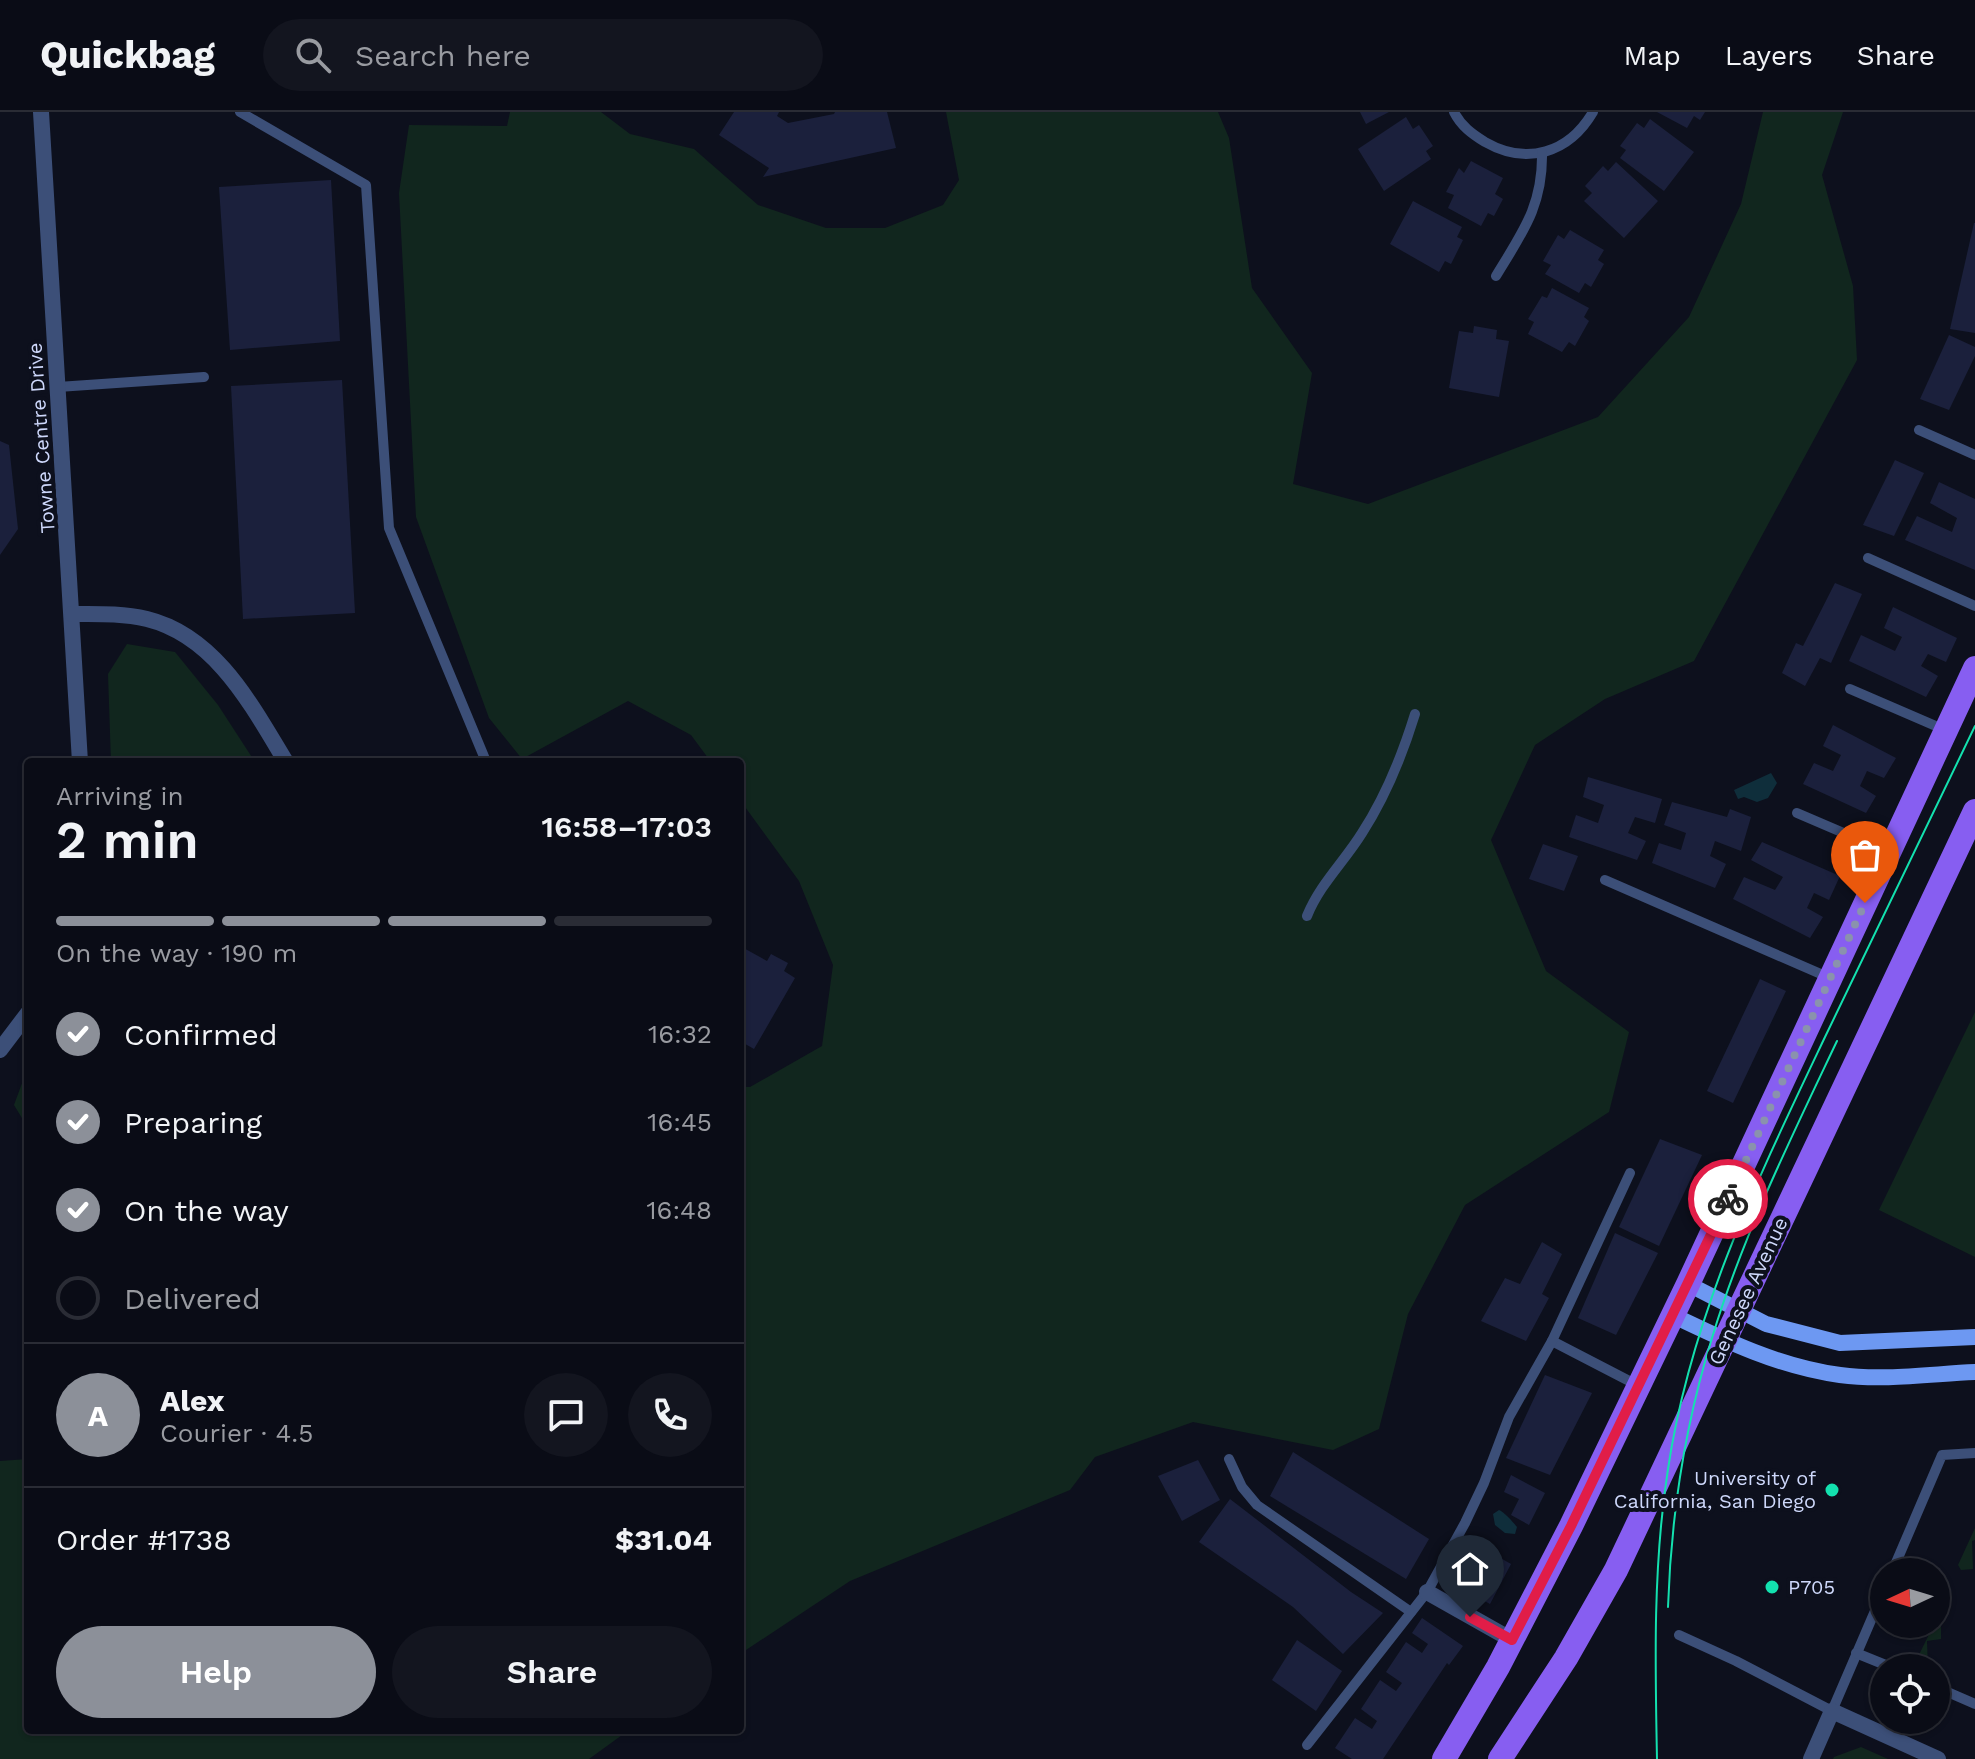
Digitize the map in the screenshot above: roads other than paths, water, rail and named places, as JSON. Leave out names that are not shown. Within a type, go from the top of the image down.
[{"type":"main road","points":[[1444,1759],[1512,1640],[1639,1386],[1975,668]]},
{"type":"main road","name":"Genesee Avenue","points":[[1500,1759],[1566,1658],[1616,1570],[1975,811]]},
{"type":"main road","points":[[1688,1284],[1766,1324],[1840,1343],[1975,1337]]},
{"type":"main road","points":[[1672,1315],[1725,1341],[1797,1367],[1842,1376],[1975,1372]]},
{"type":"street","name":"Towne Centre Drive","points":[[41,112],[80,758]]},
{"type":"street","points":[[72,614],[109,614],[148,619],[173,629],[213,656],[245,693],[284,758]]},
{"type":"street","points":[[0,1050],[24,1018]]},
{"type":"street","points":[[1427,1592],[1512,1640]]},
{"type":"street","points":[[1811,1759],[1832,1711],[1938,1759]]},
{"type":"lane","points":[[240,112],[366,185],[389,528],[485,758]]},
{"type":"lane","points":[[1454,112],[1459,122],[1473,135],[1505,154],[1542,153],[1566,143],[1584,127],[1593,112]]},
{"type":"lane","points":[[1496,276],[1533,214],[1542,180],[1542,153]]},
{"type":"lane","points":[[58,387],[204,377]]},
{"type":"lane","points":[[1919,430],[1975,455]]},
{"type":"lane","points":[[1868,558],[1975,606]]},
{"type":"lane","points":[[1850,689],[1945,730]]},
{"type":"lane","points":[[1307,916],[1316,894],[1362,833],[1400,765],[1415,714]]},
{"type":"lane","points":[[1797,813],[1888,852]]},
{"type":"lane","points":[[1605,880],[1832,979]]},
{"type":"lane","points":[[1307,1745],[1427,1592],[1484,1483],[1509,1417],[1552,1341],[1630,1173]]},
{"type":"lane","points":[[1552,1341],[1639,1386]]},
{"type":"lane","points":[[1898,1558],[1942,1455],[1975,1453]]},
{"type":"lane","points":[[1229,1459],[1242,1487],[1257,1505],[1411,1612]]},
{"type":"lane","points":[[1679,1635],[1832,1711],[1870,1622]]},
{"type":"lane","points":[[1856,1653],[1870,1659]]},
{"type":"lane","points":[[1950,1693],[1975,1704]]},
{"type":"water","points":[[1771,773],[1777,783],[1768,798],[1757,802],[1744,797],[1738,799],[1734,790]]},
{"type":"water","points":[[1499,1510],[1517,1527],[1515,1534],[1505,1533],[1495,1525],[1493,1514]]},
{"type":"tram line","points":[[1657,1759],[1657,1577],[1663,1505],[1679,1412],[1693,1356],[1710,1301],[1752,1194],[1975,726]]},
{"type":"tram line","points":[[1668,1607],[1672,1539],[1681,1471],[1702,1371],[1724,1300],[1753,1224],[1837,1041]]},
{"type":"place","name":"University of California, San Diego","points":[[1832,1490]]},
{"type":"place","name":"P705","points":[[1772,1587]]}]
